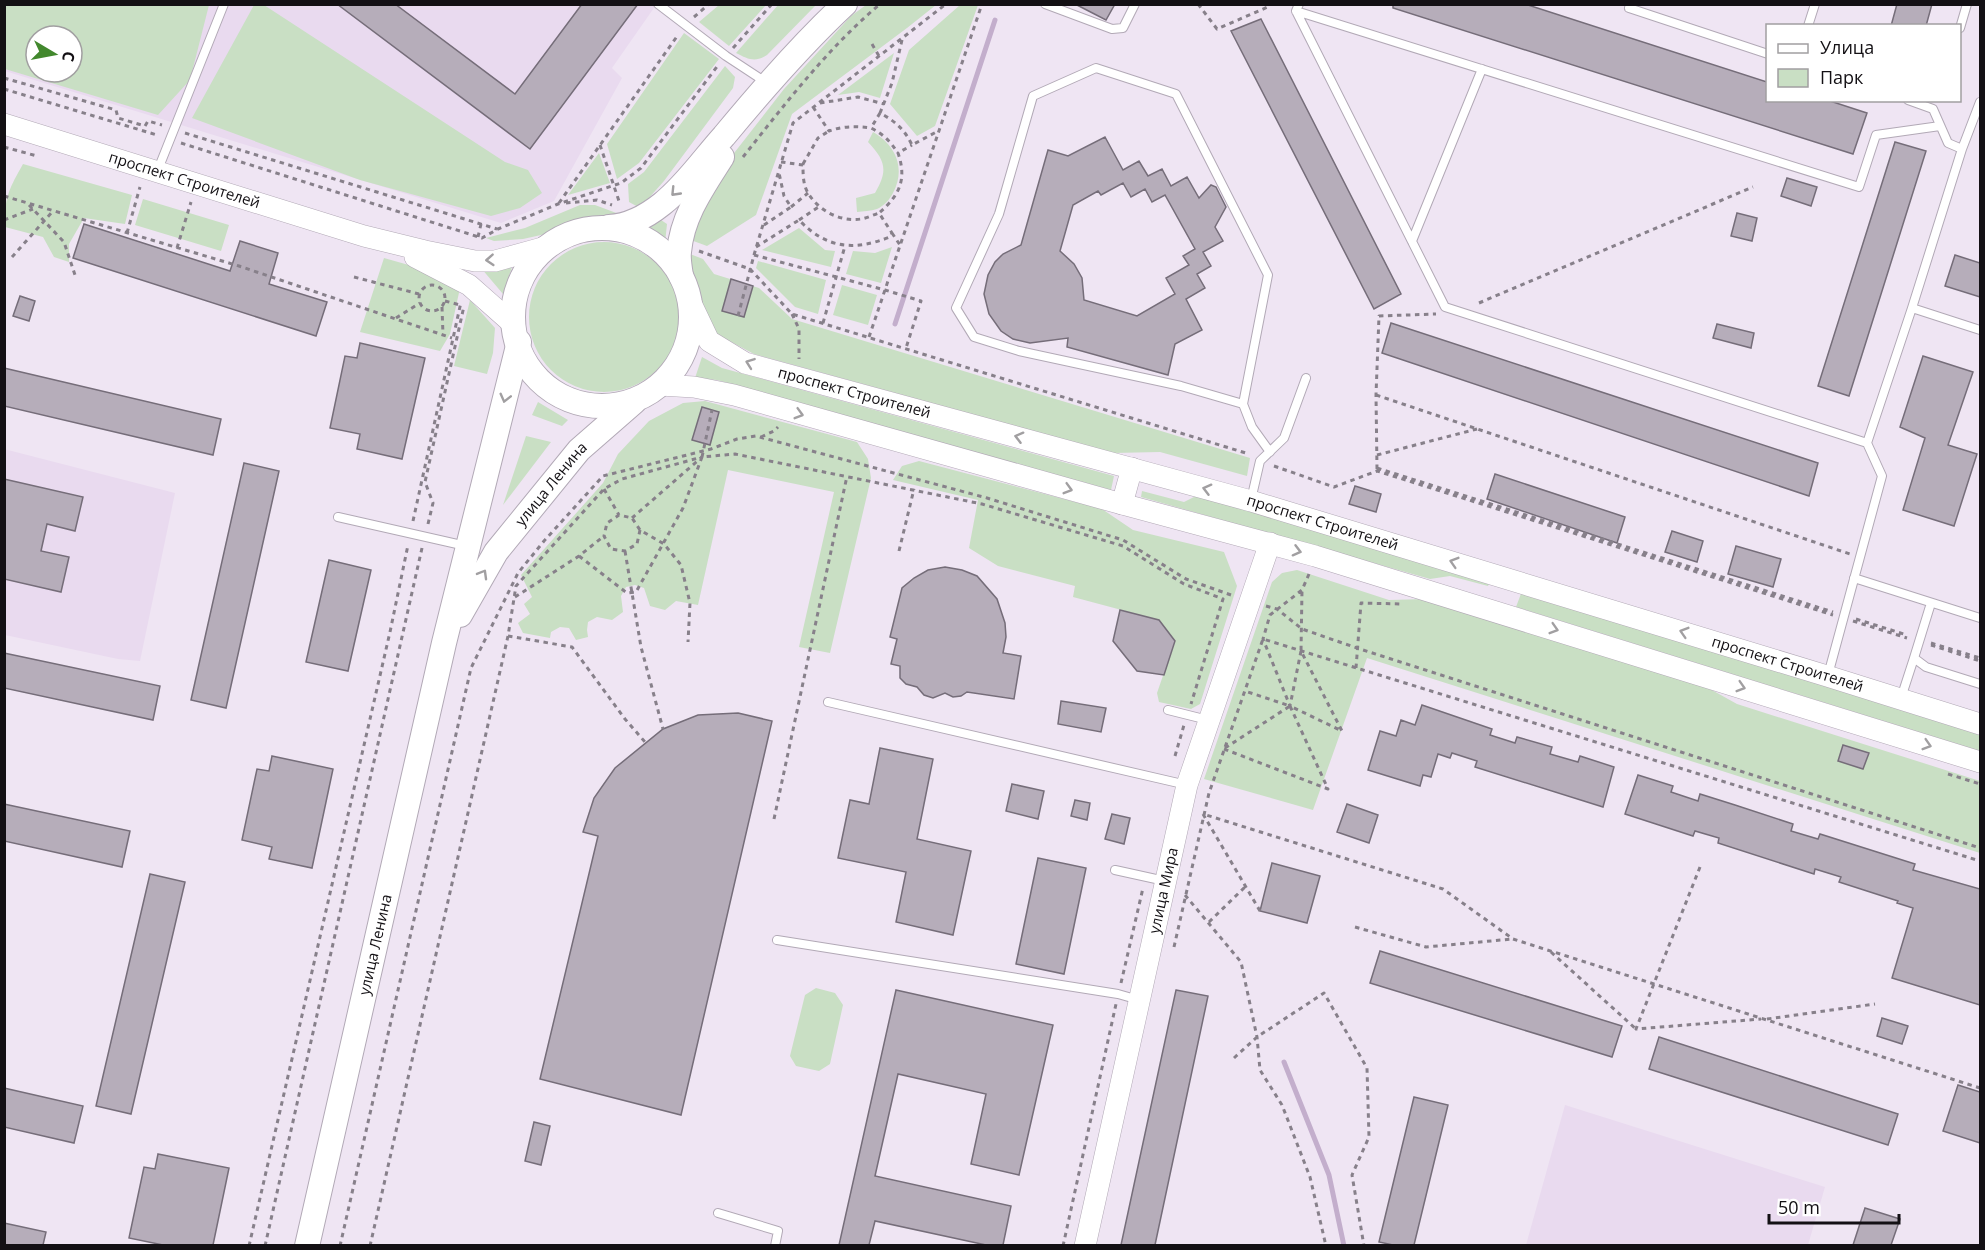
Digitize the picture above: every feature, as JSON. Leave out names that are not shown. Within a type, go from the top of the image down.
[{"type":"main road","points":[[768,84],[693,202],[683,231],[678,254],[681,276],[690,299],[690,333],[679,362],[660,385],[636,400],[611,406],[580,404],[556,394],[537,380],[516,333],[516,292],[529,265],[546,247],[571,233],[620,227],[645,216],[664,202],[687,179],[768,84],[822,25],[845,4]]},
{"type":"main road","points":[[603,228],[633,233],[656,246],[681,276]]},
{"type":"main road","name":"улица Ленина","points":[[307,1245],[516,333]]},
{"type":"main road","name":"улица Ленина","points":[[444,643],[496,552],[579,450],[636,400]]},
{"type":"street","name":"проспект Строителей","points":[[4,123],[364,237],[422,259],[465,283],[516,333]]},
{"type":"street","name":"проспект Строителей","points":[[364,237],[475,261],[495,261],[546,247]]},
{"type":"street","name":"проспект Строителей","points":[[690,299],[709,341],[746,363],[1251,501],[1980,724]]},
{"type":"street","points":[[660,385],[694,387],[734,395],[1270,543],[1980,762]]},
{"type":"street","points":[[1122,504],[1132,468]]},
{"type":"street","name":"улица Мира","points":[[1085,1245],[1187,785],[1270,543]]},
{"type":"street","points":[[1499,612],[1510,579]]},
{"type":"lane","points":[[157,172],[224,4]]},
{"type":"lane","points":[[658,4],[726,56],[768,84]]},
{"type":"lane","points":[[1045,4],[1112,29],[1123,28],[1135,4]]},
{"type":"lane","points":[[1630,4],[1629,8],[1766,54]]},
{"type":"lane","points":[[1809,24],[1815,4]]},
{"type":"lane","points":[[1960,24],[1967,4]]},
{"type":"lane","points":[[1298,8],[1482,69],[1859,187],[1876,135],[1940,126]]},
{"type":"lane","points":[[1298,8],[1445,307],[1867,443]]},
{"type":"lane","points":[[1243,404],[1181,386],[1019,351],[974,337],[956,308],[999,214],[1033,96],[1096,68],[1176,94],[1268,275],[1243,404],[1252,427],[1270,452]]},
{"type":"lane","points":[[1412,241],[1482,69]]},
{"type":"lane","points":[[1918,102],[1934,105],[1948,143],[1962,149]]},
{"type":"lane","points":[[1827,676],[1882,476],[1867,443],[1962,149],[1980,102]]},
{"type":"lane","points":[[1912,308],[1980,330]]},
{"type":"lane","points":[[1251,501],[1260,461],[1284,438],[1306,378]]},
{"type":"lane","points":[[338,517],[468,547]]},
{"type":"lane","points":[[1854,578],[1980,618]]},
{"type":"lane","points":[[1900,700],[1931,603]]},
{"type":"lane","points":[[1914,658],[1926,667],[1980,684]]},
{"type":"lane","points":[[828,702],[1187,785]]},
{"type":"lane","points":[[1168,710],[1209,720]]},
{"type":"lane","points":[[1115,870],[1166,881]]},
{"type":"lane","points":[[777,940],[1107,992],[1140,1000]]},
{"type":"lane","points":[[718,1213],[778,1231],[775,1245]]},
{"type":"path","points":[[558,204],[685,25],[709,4]]},
{"type":"path","points":[[4,89],[482,238],[558,204],[614,186],[641,168],[726,56],[772,4]]},
{"type":"path","points":[[741,159],[846,36],[880,4]]},
{"type":"path","points":[[738,316],[793,123],[946,4]]},
{"type":"path","points":[[869,337],[982,4]]},
{"type":"path","points":[[1198,4],[1217,29],[1270,6]]},
{"type":"path","points":[[871,128],[880,113],[892,83],[902,39]]},
{"type":"path","points":[[872,44],[879,56]]},
{"type":"path","points":[[4,78],[116,110],[118,118],[145,126],[148,121],[498,229]]},
{"type":"path","points":[[818,103],[858,97],[884,104]]},
{"type":"path","points":[[813,107],[829,131]]},
{"type":"path","points":[[880,113],[892,119],[900,127],[912,145]]},
{"type":"path","points":[[839,127],[871,128],[890,141],[898,153],[902,165],[898,193],[879,213],[862,219],[846,219],[830,215],[808,193],[804,181],[803,165],[818,138],[829,131],[839,127]]},
{"type":"path","points":[[898,153],[939,130]]},
{"type":"path","points":[[558,204],[597,200],[621,208],[600,145]]},
{"type":"path","points":[[781,162],[803,165]]},
{"type":"path","points":[[778,171],[784,196],[790,207]]},
{"type":"path","points":[[127,233],[140,187]]},
{"type":"path","points":[[1377,469],[1376,395],[1379,316],[1440,314],[1453,319],[1475,305],[1752,187]]},
{"type":"path","points":[[762,226],[808,193]]},
{"type":"path","points":[[4,196],[239,266],[452,338]]},
{"type":"path","points":[[177,248],[191,202]]},
{"type":"path","points":[[28,204],[64,242],[75,275]]},
{"type":"path","points":[[756,248],[820,206]]},
{"type":"path","points":[[4,220],[33,209]]},
{"type":"path","points":[[12,257],[53,211]]},
{"type":"path","points":[[879,213],[900,245]]},
{"type":"path","points":[[799,220],[815,235],[845,246],[862,246],[878,242],[890,237],[892,232]]},
{"type":"path","points":[[478,237],[481,224]]},
{"type":"path","points":[[823,323],[845,246]]},
{"type":"path","points":[[692,249],[750,269],[792,314],[1246,452],[1260,461],[1334,487],[1377,469],[1980,660]]},
{"type":"path","points":[[754,255],[921,301],[906,348]]},
{"type":"path","points":[[354,277],[419,294]]},
{"type":"path","points":[[442,307],[426,310],[420,303],[419,294],[429,285],[437,286],[444,291],[443,335]]},
{"type":"path","points":[[249,1245],[390,632],[462,299]]},
{"type":"path","points":[[445,301],[460,305]]},
{"type":"path","points":[[395,318],[420,303]]},
{"type":"path","points":[[265,1245],[433,502],[425,482],[465,303]]},
{"type":"path","points":[[1376,395],[1860,557]]},
{"type":"path","points":[[579,556],[627,593],[636,592],[683,508],[702,457],[712,410]]},
{"type":"path","points":[[1377,455],[1478,429]]},
{"type":"path","points":[[340,1245],[471,668],[518,573],[543,540],[603,476],[704,450],[737,439],[756,436],[987,498],[1124,540],[1186,579],[1277,609],[1302,629],[1980,848]]},
{"type":"path","points":[[370,1245],[508,636],[516,586],[604,489],[622,479],[702,457],[735,454],[982,504],[1123,546],[1184,584],[1223,599]]},
{"type":"path","points":[[633,518],[702,457]]},
{"type":"path","points":[[774,819],[847,476]]},
{"type":"path","points":[[604,489],[619,515]]},
{"type":"path","points":[[899,551],[914,489]]},
{"type":"path","points":[[515,597],[579,556],[604,536],[607,523],[619,515],[633,518],[640,530],[664,544],[681,565],[690,603],[688,642]]},
{"type":"path","points":[[604,536],[611,549],[626,551],[637,544],[640,530]]},
{"type":"path","points":[[626,551],[641,647],[663,729]]},
{"type":"path","points":[[1224,749],[1290,706],[1300,651],[1302,590],[1309,574]]},
{"type":"path","points":[[1174,947],[1203,814],[1270,615],[1302,590]]},
{"type":"path","points":[[508,636],[572,647],[625,719],[645,742]]},
{"type":"path","points":[[1263,639],[1980,861]]},
{"type":"path","points":[[1224,749],[1328,789],[1290,706],[1263,639]]},
{"type":"path","points":[[1245,691],[1290,706],[1342,731],[1300,651]]},
{"type":"path","points":[[1203,814],[1260,910]]},
{"type":"path","points":[[1203,814],[1443,889],[1513,939],[1980,1088]]},
{"type":"path","points":[[1636,1029],[1700,867]]},
{"type":"path","points":[[1209,922],[1246,886]]},
{"type":"path","points":[[1185,895],[1241,962],[1257,1038],[1260,1070],[1282,1105],[1310,1177],[1326,1245]]},
{"type":"path","points":[[1355,927],[1426,947],[1513,939]]},
{"type":"path","points":[[1549,951],[1636,1029],[1764,1019],[1875,1004]]},
{"type":"path","points":[[1234,1058],[1257,1038],[1324,993],[1367,1068],[1370,1137],[1353,1175],[1364,1245]]},
{"type":"shaded area","points":[[4,5],[656,5],[612,68],[622,78],[554,201],[501,223],[47,84],[84,84],[84,24],[24,24],[24,77],[5,71]]},
{"type":"shaded area","points":[[4,449],[175,493],[140,661],[118,659],[5,635]]},
{"type":"shaded area","points":[[1565,1105],[1825,1187],[1808,1245],[1526,1245]]},
{"type":"green space","points":[[779,4],[816,5],[767,55],[759,59],[751,59],[736,53]]},
{"type":"green space","points":[[4,5],[209,5],[190,80],[158,115],[55,84],[84,84],[84,24],[24,24],[24,75],[5,69]]},
{"type":"green space","points":[[254,5],[264,5],[505,162],[528,170],[542,193],[520,208],[491,216],[360,180],[192,118]]},
{"type":"green space","points":[[719,5],[766,5],[729,46],[699,22]]},
{"type":"green space","points":[[866,5],[936,5],[792,114],[756,215],[707,246],[688,239],[731,157],[784,89],[851,16]]},
{"type":"green space","points":[[960,5],[978,5],[935,126],[917,136],[890,104],[909,50]]},
{"type":"green space","points":[[684,33],[719,59],[639,163],[617,179],[607,144]]},
{"type":"green space","points":[[894,53],[880,98],[859,92],[838,95]]},
{"type":"green space","points":[[725,66],[735,77],[733,88],[664,181],[640,208],[629,202],[628,184],[644,172]]},
{"type":"green space","points":[[873,132],[881,137],[893,151],[899,175],[893,193],[884,204],[877,209],[857,212],[856,198],[875,193],[882,178],[882,161],[868,142]]},
{"type":"green space","points":[[599,153],[610,183],[568,195]]},
{"type":"green space","points":[[23,164],[132,195],[125,224],[84,218],[69,244],[69,262],[54,257],[43,237],[5,227],[8,194]]},
{"type":"green space","points":[[143,199],[229,225],[221,251],[135,225]]},
{"type":"green space","points":[[580,205],[595,205],[619,214],[581,220],[550,233],[523,239],[494,241],[486,238],[525,228]]},
{"type":"green space","points":[[661,220],[667,224],[665,243],[656,236],[646,233],[645,229]]},
{"type":"green space","points":[[799,228],[825,250],[835,251],[831,267],[762,250]]},
{"type":"green space","points":[[604,242],[619,243],[633,248],[657,264],[673,288],[678,302],[678,332],[673,346],[657,370],[633,386],[619,391],[604,392],[589,391],[575,386],[551,370],[535,346],[530,332],[529,317],[530,302],[535,288],[551,264],[575,248],[589,243]]},
{"type":"green space","points":[[892,247],[881,283],[846,274],[853,251],[875,253]]},
{"type":"green space","points":[[690,254],[703,259],[714,274],[759,288],[792,319],[1250,458],[1247,476],[1160,452],[1113,453],[754,354],[718,335],[705,313],[691,274]]},
{"type":"green space","points":[[384,258],[437,273],[460,288],[450,334],[440,351],[360,332]]},
{"type":"green space","points":[[758,261],[826,280],[818,314],[795,307],[756,268]]},
{"type":"green space","points":[[512,267],[503,294],[481,268]]},
{"type":"green space","points":[[842,285],[877,295],[868,325],[833,315]]},
{"type":"green space","points":[[470,300],[495,328],[493,353],[487,374],[454,366]]},
{"type":"green space","points":[[702,357],[722,368],[1114,476],[1111,490],[717,380],[695,378]]},
{"type":"green space","points":[[705,401],[857,442],[868,459],[871,478],[830,653],[799,647],[834,492],[728,470],[698,605],[676,601],[665,610],[650,606],[644,588],[635,585],[626,587],[621,596],[623,612],[612,620],[597,617],[588,622],[588,637],[576,640],[569,628],[560,627],[551,632],[550,638],[523,633],[518,623],[530,614],[524,604],[532,597],[521,575],[603,483],[618,454],[649,421],[683,403]]},
{"type":"green space","points":[[538,402],[568,420],[562,426],[532,415]]},
{"type":"green space","points":[[526,436],[551,442],[503,505]]},
{"type":"green space","points":[[919,461],[1102,509],[1133,530],[1224,552],[1237,586],[1200,704],[1191,709],[1159,702],[1157,693],[1175,641],[1159,620],[1073,597],[1075,586],[998,566],[969,548],[978,500],[893,480],[902,466]]},
{"type":"green space","points":[[1142,491],[1184,502],[1196,496],[1490,580],[1488,586],[1450,576],[1430,579],[1141,497]]},
{"type":"green space","points":[[1297,570],[1389,600],[1426,599],[1692,679],[1737,704],[1980,781],[1980,853],[1367,658],[1313,810],[1204,779],[1272,582],[1282,573]]},
{"type":"green space","points":[[1522,591],[1980,735],[1980,751],[1516,607]]},
{"type":"green space","points":[[816,988],[835,993],[843,1005],[830,1064],[819,1071],[796,1066],[790,1056],[805,995]]},
{"type":"building","points":[[337,4],[395,4],[515,94],[582,4],[638,4],[530,149]]},
{"type":"building","points":[[1075,4],[1115,4],[1106,20]]},
{"type":"building","points":[[1393,4],[1525,4],[1766,82],[1766,102],[1833,102],[1867,113],[1853,154],[1393,8]]},
{"type":"building","points":[[1897,4],[1932,4],[1927,24],[1892,24]]},
{"type":"building","points":[[1261,19],[1401,294],[1374,309],[1231,31]]},
{"type":"building","points":[[1105,137],[1123,170],[1139,161],[1148,176],[1162,169],[1171,186],[1187,177],[1199,198],[1211,185],[1216,187],[1226,207],[1215,227],[1223,241],[1203,252],[1211,266],[1197,274],[1205,288],[1186,299],[1202,330],[1175,344],[1168,375],[1067,347],[1068,338],[1030,343],[1013,339],[1001,331],[989,314],[984,294],[988,275],[995,262],[1003,254],[1021,245],[1048,150],[1068,156]],"holes":[[[1123,183],[1131,197],[1145,189],[1152,202],[1165,195],[1195,249],[1183,256],[1189,265],[1166,278],[1175,294],[1137,316],[1084,300],[1082,278],[1074,264],[1060,251],[1073,205],[1098,191],[1101,195]]]},
{"type":"building","points":[[1895,142],[1926,151],[1849,396],[1818,386]]},
{"type":"building","points":[[1787,178],[1817,187],[1811,206],[1781,196]]},
{"type":"building","points":[[1737,213],[1757,218],[1752,241],[1731,236]]},
{"type":"building","points":[[84,224],[230,271],[240,241],[278,253],[269,284],[327,302],[316,336],[73,258]]},
{"type":"building","points":[[1955,255],[1980,263],[1980,297],[1945,286]]},
{"type":"building","points":[[731,279],[753,286],[744,317],[722,311]]},
{"type":"building","points":[[20,296],[35,301],[29,321],[13,316]]},
{"type":"building","points":[[1391,323],[1818,463],[1809,496],[1382,353]]},
{"type":"building","points":[[1717,324],[1754,333],[1751,348],[1713,338]]},
{"type":"building","points":[[360,343],[425,358],[402,459],[357,449],[360,434],[330,428],[345,356],[357,358]]},
{"type":"building","points":[[1923,356],[1973,372],[1948,445],[1977,454],[1954,526],[1903,510],[1925,438],[1900,427]]},
{"type":"building","points":[[4,368],[221,419],[213,455],[4,406]]},
{"type":"building","points":[[702,407],[719,412],[710,445],[692,440]]},
{"type":"building","points":[[244,463],[279,471],[226,708],[191,700]]},
{"type":"building","points":[[1495,474],[1625,517],[1617,543],[1487,499]]},
{"type":"building","points":[[4,479],[83,497],[75,531],[47,524],[41,551],[69,557],[61,592],[4,579]]},
{"type":"building","points":[[1355,486],[1381,494],[1376,512],[1349,504]]},
{"type":"building","points":[[1672,531],[1703,541],[1697,562],[1665,552]]},
{"type":"building","points":[[1736,546],[1781,559],[1773,587],[1728,574]]},
{"type":"building","points":[[329,560],[371,570],[348,671],[306,662]]},
{"type":"building","points":[[945,567],[977,576],[997,599],[1005,623],[1006,637],[1003,653],[1021,656],[1014,699],[967,692],[961,696],[953,697],[945,693],[933,698],[924,695],[917,687],[906,684],[900,678],[900,666],[891,664],[897,639],[890,637],[902,588],[928,570]]},
{"type":"building","points":[[1120,610],[1159,620],[1175,641],[1164,675],[1137,671],[1113,641]]},
{"type":"building","points":[[4,653],[160,686],[153,720],[4,688]]},
{"type":"building","points":[[1061,701],[1106,708],[1101,732],[1058,724]]},
{"type":"building","points":[[1422,705],[1492,729],[1490,735],[1515,743],[1517,737],[1552,747],[1550,754],[1578,762],[1580,756],[1614,767],[1603,807],[1475,767],[1477,761],[1452,753],[1450,758],[1438,754],[1431,777],[1423,775],[1420,786],[1368,770],[1380,731],[1396,736],[1401,720],[1415,725]]},
{"type":"building","points":[[738,713],[772,721],[681,1115],[540,1079],[598,836],[583,832],[594,798],[615,768],[663,729],[698,715]]},
{"type":"building","points":[[1843,745],[1869,753],[1863,769],[1838,761]]},
{"type":"building","points":[[880,748],[933,759],[917,839],[971,851],[953,935],[896,922],[906,872],[838,858],[850,800],[869,804]]},
{"type":"building","points":[[272,756],[333,769],[312,868],[269,859],[272,847],[242,840],[257,769],[269,771]]},
{"type":"building","points":[[1638,775],[1673,786],[1671,792],[1698,801],[1700,794],[1793,824],[1791,831],[1818,839],[1820,834],[1915,864],[1913,870],[1980,889],[1980,1005],[1892,978],[1913,908],[1839,882],[1841,877],[1815,869],[1814,874],[1718,843],[1719,838],[1695,831],[1693,836],[1625,814]]},
{"type":"building","points":[[1012,784],[1044,791],[1038,819],[1006,811]]},
{"type":"building","points":[[1075,800],[1090,803],[1087,820],[1071,816]]},
{"type":"building","points":[[4,804],[130,831],[122,867],[4,841]]},
{"type":"building","points":[[1347,804],[1378,815],[1369,843],[1337,832]]},
{"type":"building","points":[[1112,814],[1130,818],[1124,844],[1105,839]]},
{"type":"building","points":[[1038,858],[1086,868],[1064,974],[1016,964]]},
{"type":"building","points":[[1272,863],[1320,876],[1307,923],[1260,911]]},
{"type":"building","points":[[150,874],[185,882],[131,1114],[96,1106]]},
{"type":"building","points":[[1380,951],[1622,1026],[1612,1057],[1370,983]]},
{"type":"building","points":[[896,990],[1053,1025],[1019,1175],[971,1164],[986,1094],[898,1074],[875,1176],[1011,1206],[1003,1245],[986,1245],[875,1221],[869,1245],[839,1245]]},
{"type":"building","points":[[1176,990],[1208,996],[1155,1245],[1121,1245]]},
{"type":"building","points":[[1882,1018],[1908,1026],[1902,1044],[1877,1036]]},
{"type":"building","points":[[1659,1037],[1898,1114],[1888,1145],[1649,1069]]},
{"type":"building","points":[[1958,1085],[1980,1092],[1980,1143],[1943,1131]]},
{"type":"building","points":[[4,1088],[83,1106],[74,1143],[4,1127]]},
{"type":"building","points":[[1414,1097],[1448,1105],[1414,1245],[1393,1245],[1379,1242]]},
{"type":"building","points":[[534,1122],[550,1126],[541,1165],[525,1161]]},
{"type":"building","points":[[158,1154],[229,1168],[213,1245],[163,1245],[129,1238],[144,1167],[155,1169]]},
{"type":"building","points":[[1865,1208],[1900,1219],[1891,1245],[1853,1245]]},
{"type":"building","points":[[4,1223],[46,1232],[43,1245],[4,1245]]},
{"type":"waterway","points":[[895,324],[995,20]]},
{"type":"waterway","points":[[1284,1062],[1329,1175],[1344,1246]]}]
